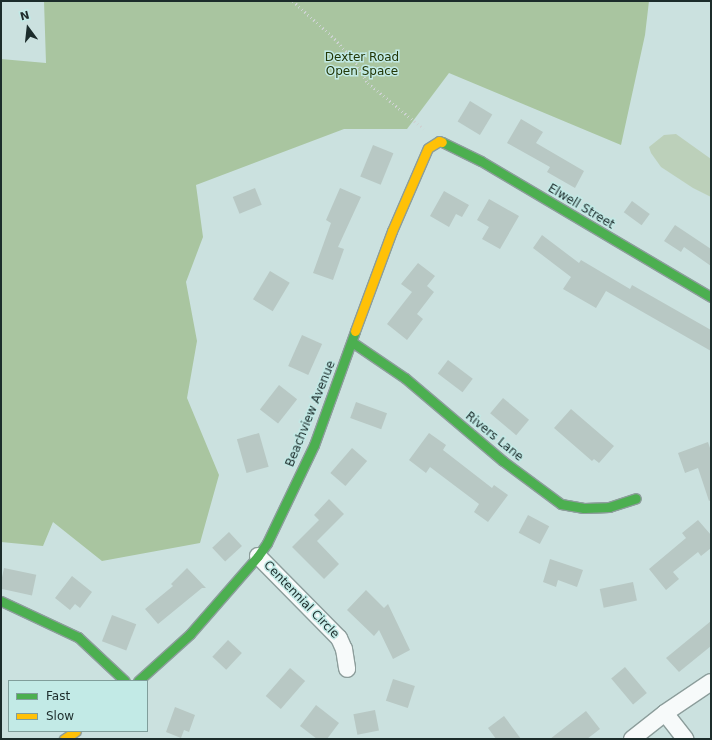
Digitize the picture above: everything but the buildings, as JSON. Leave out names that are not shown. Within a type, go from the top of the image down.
[{"type":"street","name":"Elwell Street","points":[[438,141],[481,161],[711,297]]},
{"type":"street","name":"Beachview Avenue","points":[[139,680],[190,634],[258,556],[267,543],[314,445],[392,231],[428,148],[438,141]]},
{"type":"street","name":"Rivers Lane","points":[[352,342],[405,378],[503,461],[561,504],[584,508],[609,507],[636,498]]},
{"type":"street","name":"Centennial Circle","points":[[258,556],[325,621],[339,638],[344,649],[347,669]]},
{"type":"street","points":[[1,601],[78,637],[124,680]]},
{"type":"street","points":[[632,739],[665,713],[711,682]]},
{"type":"street","points":[[665,713],[685,739]]},
{"type":"street","points":[[64,739],[74,732]]},
{"type":"path","points":[[294,1],[335,39],[354,60],[368,83],[438,141]]},
{"type":"green space","name":"Dexter Road Open Space","points":[[44,1],[649,1],[645,35],[621,145],[449,73],[407,129],[344,129],[196,185],[203,237],[186,282],[197,341],[187,398],[219,475],[200,543],[102,561],[53,522],[43,546],[1,542],[1,59],[46,63]]},
{"type":"green space","points":[[676,134],[711,159],[711,197],[693,188],[661,167],[651,153],[649,147],[664,135]]},
{"type":"traffic: fast","points":[[442,142],[481,161],[711,297]]},
{"type":"traffic: fast","points":[[139,680],[190,634],[258,556],[267,543],[314,445],[355,331]]},
{"type":"traffic: fast","points":[[352,342],[405,378],[503,461],[561,504],[584,508],[609,507],[636,498]]},
{"type":"traffic: fast","points":[[1,601],[78,637],[124,680]]},
{"type":"traffic: slow","points":[[355,331],[392,231],[428,148],[439,141],[442,142]]},
{"type":"traffic: slow","points":[[64,739],[74,732]]}]
